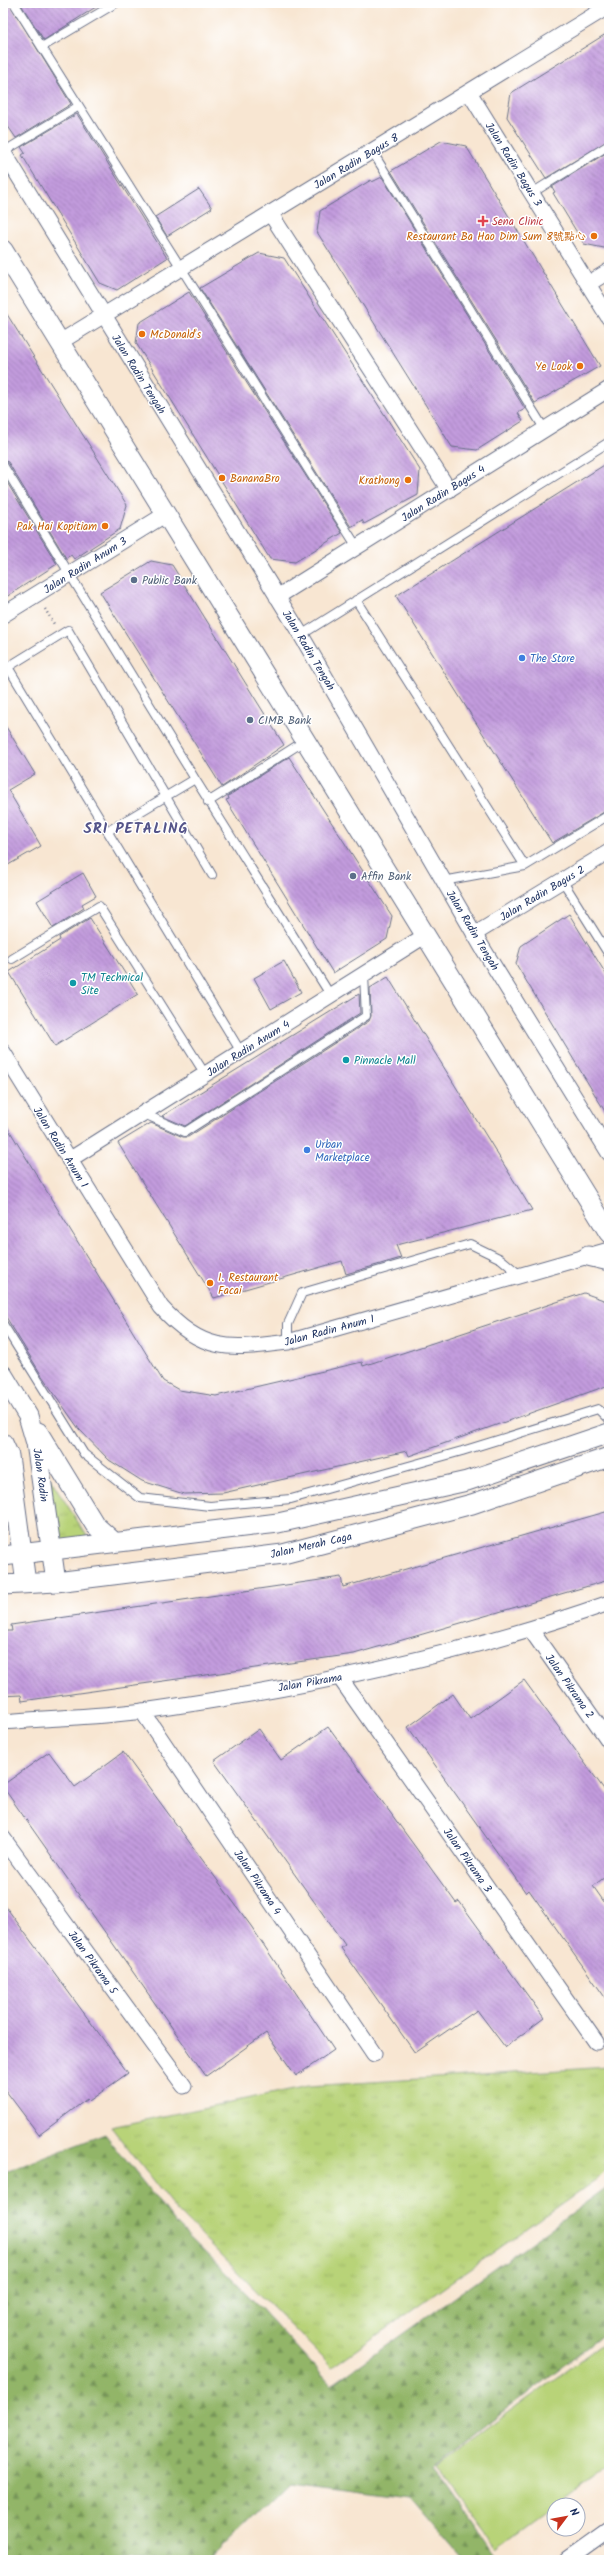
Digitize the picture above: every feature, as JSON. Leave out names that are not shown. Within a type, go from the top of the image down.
[{"type":"street","name":"Jalan Radin Bagus 8","points":[[60,342],[609,6]]},
{"type":"street","name":"Jalan Radin Bagus 3","points":[[469,92],[609,318]]},
{"type":"street","name":"Jalan Radin Tengah","points":[[3,151],[103,316],[301,635],[474,934],[609,1153]]},
{"type":"street","points":[[270,213],[449,490]]},
{"type":"street","points":[[5,258],[60,342],[609,1233]]},
{"type":"street","points":[[588,284],[609,271]]},
{"type":"street","name":"Jalan Radin Bagus 4","points":[[277,597],[609,390]]},
{"type":"street","name":"Jalan Radin Anum 3","points":[[3,615],[166,514]]},
{"type":"street","name":"Jalan Radin Bagus 2","points":[[474,934],[609,852]]},
{"type":"street","name":"Jalan Radin Anum 4","points":[[69,1160],[426,935]]},
{"type":"street","name":"Jalan Radin Anum 1","points":[[3,1052],[161,1307],[179,1328],[200,1339],[221,1346],[246,1347],[288,1342],[609,1250]]},
{"type":"street","points":[[588,1256],[609,1261]]},
{"type":"street","name":"Jalan Radin","points":[[3,1375],[28,1416],[36,1443],[56,1582]]},
{"type":"street","points":[[28,1416],[95,1525],[114,1542]]},
{"type":"street","points":[[3,1556],[286,1521],[467,1481],[609,1433]]},
{"type":"street","points":[[3,1444],[9,1456],[26,1584]]},
{"type":"street","name":"Jalan Merah Caga","points":[[3,1585],[56,1582],[283,1554],[472,1504],[609,1457]]},
{"type":"street","name":"Jalan Pikrama","points":[[3,1722],[142,1711],[340,1678],[531,1630],[609,1603]]},
{"type":"street","name":"Jalan Pikrama 2","points":[[531,1630],[609,1741]]},
{"type":"street","name":"Jalan Pikrama 3","points":[[340,1678],[596,2042]]},
{"type":"street","name":"Jalan Pikrama 4","points":[[142,1711],[374,2054]]},
{"type":"street","name":"Jalan Pikrama 5","points":[[3,1838],[184,2086]]},
{"type":"street","points":[[575,2557],[609,2530]]},
{"type":"lane","points":[[14,3],[357,547]]},
{"type":"lane","points":[[42,47],[116,3]]},
{"type":"lane","points":[[3,151],[79,106]]},
{"type":"lane","points":[[532,193],[609,145]]},
{"type":"lane","points":[[372,151],[545,430]]},
{"type":"lane","points":[[301,635],[609,442]]},
{"type":"lane","points":[[3,465],[208,802],[331,996]]},
{"type":"lane","points":[[356,600],[525,866]]},
{"type":"lane","points":[[212,875],[68,630],[8,667],[241,1052]]},
{"type":"lane","points":[[208,802],[306,740]]},
{"type":"lane","points":[[108,831],[167,797],[194,779]]},
{"type":"lane","points":[[444,880],[525,866],[609,815]]},
{"type":"lane","points":[[562,880],[609,955]]},
{"type":"lane","points":[[12,959],[99,906],[205,1074]]},
{"type":"lane","points":[[142,1113],[185,1132],[366,1016],[364,975]]},
{"type":"lane","points":[[288,1342],[288,1324],[302,1293],[470,1244],[501,1259],[520,1275]]},
{"type":"lane","points":[[3,1324],[84,1454],[140,1498],[210,1506],[291,1499],[462,1451],[598,1409],[609,1420]]},
{"type":"path","points":[[44,608],[54,624]]},
{"type":"green space","points":[[46,1472],[89,1539],[54,1545]]},
{"type":"green space","points":[[609,2067],[609,2166],[594,2181],[332,2367],[176,2210],[111,2127],[308,2086]]},
{"type":"green space","points":[[105,2134],[177,2225],[257,2304],[331,2385],[603,2191],[609,2185],[609,2330],[434,2466],[500,2560],[463,2560],[409,2497],[289,2482],[210,2560],[3,2560],[3,2173]]},
{"type":"green space","points":[[609,2339],[609,2465],[565,2497],[546,2497],[546,2511],[497,2547],[437,2465]]},
{"type":"building","points":[[3,3],[9,3],[71,104],[16,138],[3,119]]},
{"type":"building","points":[[20,3],[102,3],[44,40]]},
{"type":"building","points":[[609,32],[609,140],[546,178],[507,117],[511,93]]},
{"type":"building","points":[[77,114],[167,258],[117,290],[100,283],[22,155],[25,153],[21,147]]},
{"type":"building","points":[[441,141],[466,146],[600,366],[535,403],[391,171]]},
{"type":"building","points":[[609,151],[609,249],[584,244],[553,193],[555,192],[552,187]]},
{"type":"building","points":[[382,177],[525,409],[518,413],[523,421],[477,450],[452,447],[317,232],[320,211],[371,180],[372,182]]},
{"type":"building","points":[[199,189],[212,208],[167,236],[155,217]]},
{"type":"building","points":[[259,253],[284,258],[420,470],[418,495],[364,524],[362,520],[351,527],[200,288]]},
{"type":"building","points":[[189,292],[342,533],[295,562],[270,559],[136,343],[139,323]]},
{"type":"building","points":[[3,308],[127,505],[120,529],[74,559],[71,555],[66,558],[8,462],[3,460]]},
{"type":"building","name":"The Store","points":[[609,462],[609,809],[552,843],[396,596]]},
{"type":"building","points":[[3,476],[57,564],[3,599]]},
{"type":"building","points":[[151,561],[172,565],[284,745],[222,787],[100,592]]},
{"type":"building","points":[[3,722],[35,774],[8,790],[41,846],[3,868]]},
{"type":"building","points":[[289,757],[392,916],[387,939],[333,973],[226,800],[229,799],[228,796]]},
{"type":"building","points":[[83,873],[96,896],[82,904],[84,908],[53,928],[37,901]]},
{"type":"building","points":[[569,914],[609,979],[609,1118],[516,964],[521,946]]},
{"type":"building","name":"TM Technical Site","points":[[90,918],[138,994],[55,1046],[9,972],[60,940],[59,937]]},
{"type":"building","points":[[284,961],[301,992],[271,1009],[254,978]]},
{"type":"building","name":"Pinnacle Mall","points":[[388,977],[532,1210],[396,1245],[401,1258],[346,1274],[342,1261],[214,1298],[118,1143],[151,1123],[183,1137],[188,1137],[369,1021],[371,1016],[370,988]]},
{"type":"building","points":[[359,994],[360,1013],[185,1126],[162,1116]]},
{"type":"building","points":[[3,1120],[163,1381],[179,1390],[216,1396],[362,1362],[363,1366],[584,1293],[609,1302],[609,1385],[409,1456],[407,1451],[223,1493],[184,1494],[142,1481],[109,1460],[79,1429],[42,1376],[3,1312]]},
{"type":"building","points":[[609,1511],[609,1580],[354,1654],[22,1701],[21,1695],[3,1696],[3,1631],[12,1631],[11,1625],[341,1577],[343,1587]]},
{"type":"building","points":[[524,1680],[609,1796],[609,1874],[593,1886],[609,1909],[609,2003],[529,1890],[526,1893],[408,1727],[453,1694],[470,1719]]},
{"type":"building","points":[[328,1727],[456,1903],[459,1901],[544,2018],[505,2047],[477,2010],[415,2053],[341,1948],[345,1945],[214,1761],[259,1729],[281,1760]]},
{"type":"building","points":[[49,1752],[75,1787],[123,1752],[251,1926],[334,2050],[296,2076],[266,2033],[206,2076],[3,1787],[3,1785]]},
{"type":"building","points":[[3,1903],[128,2073],[89,2101],[87,2099],[39,2135],[3,2087]]},
{"type":"place","name":"Sena Clinic","points":[[483,221]]},
{"type":"place","name":"Restaurant Ba Hao Dim Sum 8號點心","points":[[594,236]]},
{"type":"place","name":"McDonald's","points":[[142,334]]},
{"type":"place","name":"Ye Look","points":[[580,366]]},
{"type":"place","name":"BananaBro","points":[[222,478]]},
{"type":"place","name":"Krathong","points":[[408,480]]},
{"type":"place","name":"Pak Hai Kopitiam","points":[[105,526]]},
{"type":"place","name":"Public Bank","points":[[134,580]]},
{"type":"place","name":"The Store","points":[[522,658]]},
{"type":"place","name":"CIMB Bank","points":[[250,720]]},
{"type":"place","name":"Affin Bank","points":[[353,876]]},
{"type":"place","name":"TM Technical Site","points":[[73,983]]},
{"type":"place","name":"Pinnacle Mall","points":[[346,1060]]},
{"type":"place","name":"Urban Marketplace","points":[[307,1150]]},
{"type":"place","name":"1. Restaurant Facai","points":[[210,1283]]},
{"type":"district","name":"SRI PETALING","points":[[136,828]]}]
